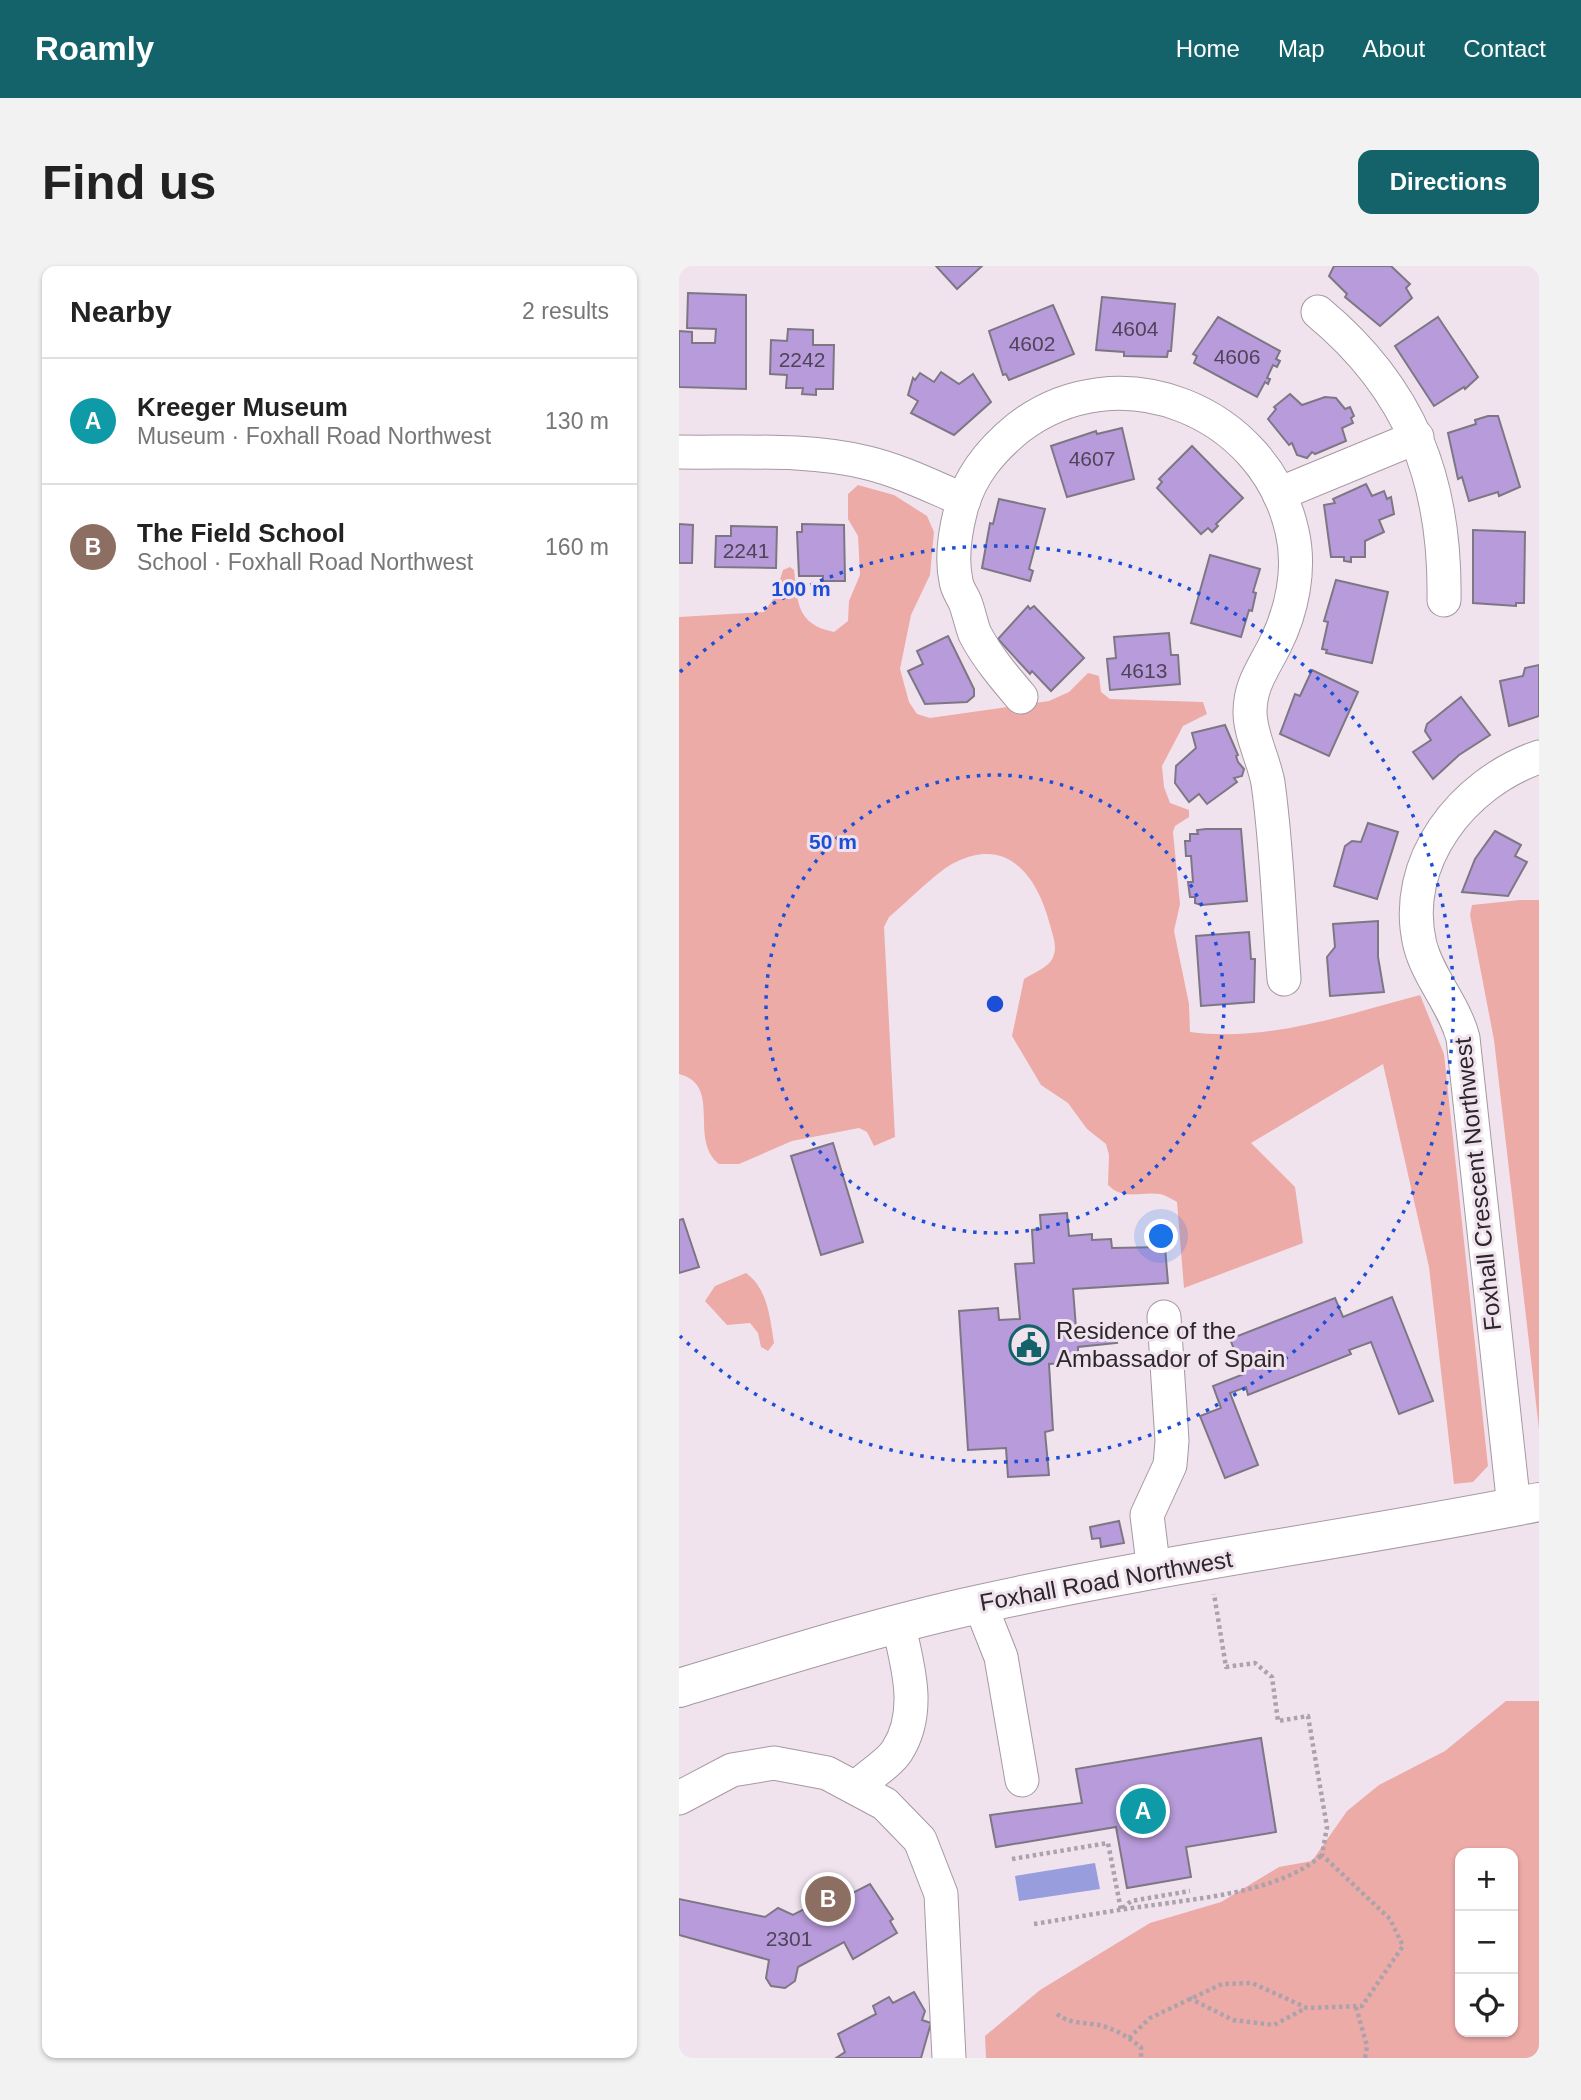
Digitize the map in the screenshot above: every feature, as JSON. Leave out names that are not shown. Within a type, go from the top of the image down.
[{"type":"main road","name":"Foxhall Road Northwest","points":[[679,1688],[898,1623],[979,1604],[1527,1504]]},
{"type":"street","points":[[1318,312],[1374,365],[1401,405],[1417,437],[1432,480],[1440,517],[1444,600]]},
{"type":"street","points":[[1021,697],[985,651],[956,585],[955,541],[964,500],[976,472],[990,454],[1024,423],[1079,398],[1121,393],[1163,397],[1189,406],[1216,421],[1254,455],[1279,494],[1295,547],[1293,586],[1284,625],[1251,692],[1250,716],[1269,793],[1284,979]]},
{"type":"street","points":[[1279,494],[1417,437]]},
{"type":"street","points":[[679,452],[811,454],[848,458],[883,467],[964,500]]},
{"type":"street","name":"Foxhall Crescent Northwest","points":[[1527,1504],[1463,1038],[1459,1021],[1425,961],[1416,912],[1426,863],[1450,819],[1493,779],[1539,757]]},
{"type":"street","points":[[1154,1572],[1147,1515],[1170,1465],[1173,1441],[1164,1317]]},
{"type":"street","points":[[979,1604],[1002,1657],[1022,1780]]},
{"type":"street","points":[[856,1788],[896,1752],[912,1717],[910,1672],[898,1623]]},
{"type":"street","points":[[682,1796],[732,1770],[774,1763],[827,1773],[882,1801],[919,1840],[941,1894],[950,2058]]},
{"type":"path","points":[[1212,1583],[1226,1667],[1255,1663],[1272,1677],[1278,1721],[1308,1716],[1327,1828],[1322,1855]]},
{"type":"path","points":[[1012,1859],[1108,1843],[1121,1910]]},
{"type":"path","points":[[1034,1924],[1211,1897],[1276,1880],[1322,1855]]},
{"type":"path","points":[[1189,1998],[1233,2020],[1273,2025],[1307,2008],[1362,2006],[1403,1946],[1390,1919],[1322,1855]]},
{"type":"path","points":[[1121,1910],[1131,1901],[1190,1891]]},
{"type":"path","points":[[1129,2038],[1150,2018],[1222,1984],[1252,1983],[1307,2008]]},
{"type":"path","points":[[1356,2007],[1367,2046],[1365,2058]]},
{"type":"path","points":[[1057,2014],[1067,2022],[1106,2027],[1129,2038],[1141,2047],[1141,2058]]},
{"type":"shaded area","points":[[858,485],[894,495],[927,516],[934,532],[930,575],[911,615],[900,669],[909,702],[917,714],[930,718],[1049,701],[1069,692],[1088,673],[1099,676],[1101,692],[1110,699],[1203,702],[1207,714],[1183,726],[1162,766],[1164,787],[1170,803],[1189,810],[1189,817],[1175,826],[1173,832],[1180,904],[1174,931],[1189,1004],[1190,1032],[1219,1034],[1277,1030],[1335,1018],[1420,995],[1444,1054],[1488,1466],[1473,1482],[1454,1484],[1429,1267],[1383,1064],[1251,1143],[1295,1187],[1303,1243],[1184,1288],[1177,1202],[1160,1194],[1120,1193],[1108,1185],[1109,1155],[1106,1144],[1087,1129],[1068,1103],[1041,1085],[1012,1036],[1024,979],[1049,964],[1055,948],[1038,892],[1018,866],[1006,858],[991,854],[975,855],[956,862],[931,879],[889,917],[884,927],[895,1137],[874,1146],[867,1132],[859,1128],[792,1141],[739,1164],[719,1164],[710,1153],[699,1089],[692,1080],[679,1074],[679,617],[764,612],[774,598],[783,570],[790,567],[794,570],[798,602],[806,618],[812,624],[834,632],[848,621],[849,601],[860,575],[858,536],[848,519],[848,494]]},
{"type":"shaded area","points":[[1539,900],[1539,1429],[1494,1040],[1470,915],[1472,905]]},
{"type":"shaded area","points":[[746,1273],[759,1287],[767,1305],[774,1343],[768,1351],[761,1347],[758,1333],[750,1323],[727,1325],[705,1301],[715,1286]]},
{"type":"shaded area","points":[[1506,1701],[1539,1701],[1539,2058],[986,2058],[985,2036],[1040,1990],[1150,1923],[1221,1902],[1279,1867],[1312,1861],[1347,1811],[1379,1785],[1445,1751]]},
{"type":"water","points":[[1095,1863],[1100,1889],[1019,1901],[1015,1876]]},
{"type":"building","points":[[936,266],[982,266],[957,289]]},
{"type":"building","points":[[1334,266],[1391,266],[1410,284],[1406,288],[1412,298],[1380,326],[1345,297],[1347,294],[1329,276]]},
{"type":"building","points":[[688,293],[746,295],[746,389],[679,387],[679,331],[692,332],[692,343],[715,343],[716,329],[687,328]]},
{"type":"building","points":[[1102,297],[1175,304],[1171,351],[1168,351],[1167,357],[1124,356],[1124,352],[1096,350]]},
{"type":"building","points":[[1053,305],[1074,354],[1009,380],[1006,374],[1003,375],[989,331]]},
{"type":"building","points":[[1218,317],[1280,351],[1276,359],[1280,361],[1277,367],[1273,365],[1267,378],[1270,379],[1268,384],[1265,382],[1257,397],[1194,363],[1197,356],[1193,354]]},
{"type":"building","points":[[1438,317],[1478,377],[1465,389],[1464,387],[1434,406],[1395,346]]},
{"type":"building","points":[[788,329],[813,330],[813,345],[834,345],[833,389],[816,389],[816,395],[802,394],[803,388],[786,388],[787,375],[770,374],[771,340],[787,341]]},
{"type":"building","points":[[941,372],[959,384],[973,374],[991,402],[954,435],[911,413],[918,401],[908,395],[913,378],[915,380],[920,373],[934,382]]},
{"type":"building","points":[[1290,394],[1302,405],[1325,397],[1336,398],[1345,409],[1350,407],[1354,416],[1351,418],[1353,423],[1342,428],[1346,441],[1315,454],[1312,452],[1307,458],[1297,455],[1292,443],[1289,445],[1268,419],[1276,409],[1274,407]]},
{"type":"building","points":[[1498,416],[1520,487],[1499,496],[1498,492],[1469,501],[1462,477],[1458,479],[1448,433],[1476,424],[1475,420]]},
{"type":"building","points":[[1122,428],[1134,479],[1067,497],[1051,446],[1096,431],[1097,434]]},
{"type":"building","points":[[1192,446],[1243,498],[1216,524],[1218,526],[1212,532],[1208,528],[1201,534],[1157,488],[1162,482],[1159,479]]},
{"type":"building","points":[[1366,484],[1372,496],[1384,491],[1387,499],[1391,497],[1394,514],[1379,520],[1384,532],[1365,541],[1365,557],[1351,557],[1351,562],[1344,561],[1344,557],[1331,557],[1324,505],[1335,503],[1333,499]]},
{"type":"building","points":[[999,499],[1045,509],[1029,569],[1033,571],[1030,581],[982,568],[990,523],[993,524]]},
{"type":"building","points":[[679,524],[693,525],[692,563],[679,563]]},
{"type":"building","points":[[802,524],[844,525],[845,581],[823,581],[823,576],[799,576],[797,532],[802,532]]},
{"type":"building","points":[[731,526],[777,527],[776,568],[715,567],[716,536],[731,536]]},
{"type":"building","points":[[1473,530],[1525,532],[1524,603],[1516,603],[1516,606],[1473,603]]},
{"type":"building","points":[[1210,555],[1260,569],[1253,592],[1256,593],[1252,611],[1249,610],[1241,637],[1191,623]]},
{"type":"building","points":[[1336,580],[1388,592],[1372,663],[1326,653],[1327,650],[1322,649],[1328,622],[1324,621]]},
{"type":"building","points":[[1028,606],[1030,609],[1034,606],[1084,658],[1051,691],[1032,671],[1030,674],[998,639]]},
{"type":"building","points":[[1169,633],[1171,655],[1178,655],[1180,684],[1110,690],[1107,659],[1116,658],[1114,637]]},
{"type":"building","points":[[948,636],[974,689],[974,696],[967,702],[925,704],[908,671],[923,664],[917,651]]},
{"type":"building","points":[[1539,665],[1539,716],[1509,726],[1500,681],[1523,676],[1525,668]]},
{"type":"building","points":[[1312,670],[1358,692],[1329,756],[1280,734],[1295,694],[1300,696]]},
{"type":"building","points":[[1461,697],[1490,735],[1459,755],[1433,779],[1413,752],[1431,740],[1425,731],[1427,724]]},
{"type":"building","points":[[1225,725],[1238,755],[1238,762],[1244,769],[1242,776],[1234,778],[1237,782],[1207,804],[1199,794],[1189,802],[1175,783],[1176,766],[1196,748],[1192,733]]},
{"type":"building","points":[[1368,823],[1398,832],[1377,899],[1334,886],[1345,846],[1352,841],[1361,842]]},
{"type":"building","points":[[1241,829],[1247,901],[1201,905],[1195,903],[1195,897],[1190,897],[1188,882],[1193,882],[1191,856],[1186,856],[1185,841],[1190,841],[1190,834],[1198,834],[1197,830]]},
{"type":"building","points":[[1495,831],[1521,845],[1515,856],[1527,862],[1508,896],[1462,892],[1475,859]]},
{"type":"building","points":[[1378,921],[1378,957],[1384,992],[1330,996],[1327,957],[1335,947],[1333,924]]},
{"type":"building","points":[[1249,932],[1251,959],[1255,959],[1254,1002],[1201,1006],[1196,936]]},
{"type":"building","points":[[833,1143],[863,1242],[821,1255],[791,1156]]},
{"type":"building","name":"Residence of the Ambassador of Spain","points":[[1067,1213],[1069,1236],[1092,1234],[1092,1240],[1111,1239],[1112,1248],[1165,1247],[1168,1283],[1073,1289],[1076,1328],[1118,1324],[1114,1333],[1117,1343],[1078,1347],[1078,1362],[1049,1364],[1053,1430],[1045,1432],[1049,1475],[1008,1477],[1006,1448],[968,1450],[959,1311],[998,1308],[999,1320],[1020,1319],[1015,1264],[1034,1263],[1032,1230],[1041,1229],[1040,1215]]},
{"type":"building","points":[[683,1219],[699,1267],[679,1273],[679,1220]]},
{"type":"building","points":[[1392,1297],[1433,1401],[1399,1414],[1371,1342],[1349,1350],[1351,1354],[1248,1395],[1246,1387],[1230,1393],[1258,1465],[1225,1478],[1200,1416],[1221,1408],[1213,1386],[1244,1374],[1230,1339],[1335,1298],[1343,1317]]},
{"type":"building","points":[[1119,1521],[1124,1543],[1101,1547],[1100,1538],[1092,1539],[1090,1527]]},
{"type":"building","points":[[1261,1738],[1276,1832],[1186,1847],[1191,1877],[1127,1888],[1116,1827],[996,1847],[990,1815],[1082,1803],[1076,1769]]},
{"type":"building","points":[[870,1884],[893,1919],[890,1921],[897,1933],[853,1959],[844,1942],[798,1967],[795,1981],[785,1988],[771,1986],[766,1978],[769,1960],[679,1935],[679,1899],[765,1917],[778,1908],[793,1915],[841,1890],[845,1897]]},
{"type":"building","points":[[914,1992],[925,2011],[922,2020],[931,2023],[921,2058],[836,2058],[845,2052],[838,2034],[876,2014],[873,2006],[889,1997],[893,2003]]},
{"type":"place","name":"Residence of the Ambassador of Spain","points":[[1029,1345]]},
{"type":"place","name":"Kreeger Museum","points":[[1143,1811]]},
{"type":"place","name":"The Field School","points":[[828,1899]]}]
